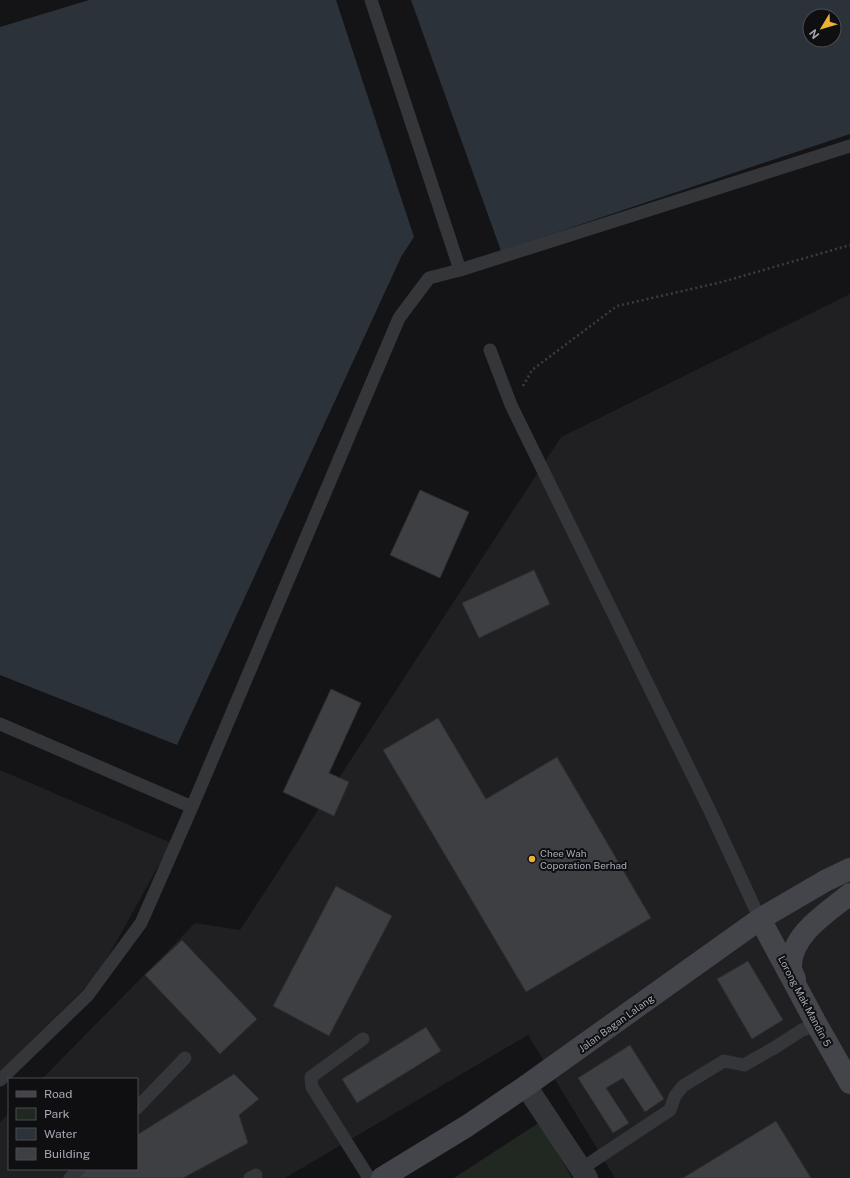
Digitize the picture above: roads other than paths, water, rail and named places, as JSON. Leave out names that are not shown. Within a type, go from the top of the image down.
[{"type":"main road","name":"Jalan Bagan Lalang","points":[[382,1178],[467,1126],[526,1086],[760,919],[825,881],[850,870]]},
{"type":"main road","points":[[798,990],[791,968],[793,954],[800,939],[813,923],[850,894]]},
{"type":"main road","name":"Lorong Mak Mandin 5","points":[[760,919],[850,1083]]},
{"type":"street","points":[[526,1086],[584,1173]]},
{"type":"lane","points":[[371,0],[460,270]]},
{"type":"lane","points":[[0,1080],[88,995],[141,923],[192,807],[399,318],[429,278],[460,270],[850,146]]},
{"type":"lane","points":[[490,350],[511,405],[711,813],[760,919]]},
{"type":"lane","points":[[0,724],[192,807]]},
{"type":"lane","points":[[584,1173],[670,1110],[675,1096],[683,1086],[724,1061],[744,1065],[802,1030],[817,1025]]},
{"type":"lane","points":[[364,1039],[311,1077],[312,1087],[369,1178]]},
{"type":"lane","points":[[138,1107],[185,1058]]},
{"type":"lane","points":[[70,1178],[78,1170]]},
{"type":"water","points":[[89,0],[336,0],[414,237],[401,257],[177,745],[0,675],[0,27]]},
{"type":"water","points":[[411,0],[850,0],[850,134],[501,251]]},
{"type":"place","name":"Chee Wah Coporation Berhad","points":[[532,859]]}]
